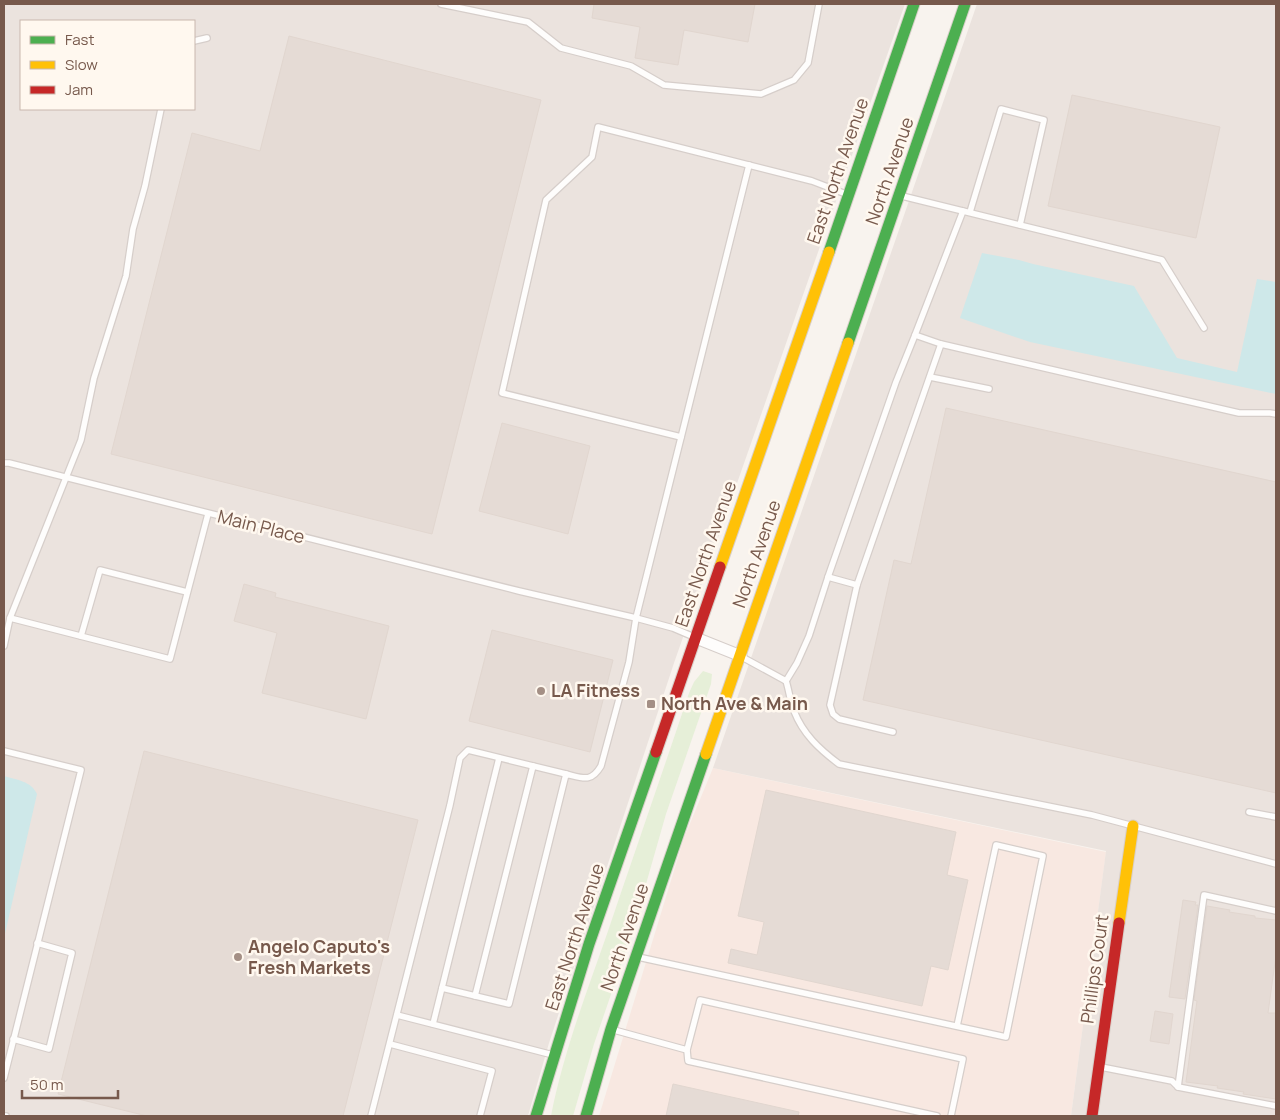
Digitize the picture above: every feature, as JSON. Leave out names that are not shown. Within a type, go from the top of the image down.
[{"type":"main road","name":"East North Avenue","points":[[536,1116],[589,944],[914,4]]},
{"type":"main road","name":"North Avenue","points":[[586,1116],[611,1029],[966,4]]},
{"type":"main road","name":"Phillips Court","points":[[1092,1116],[1133,826]]},
{"type":"street","points":[[696,638],[741,656]]},
{"type":"lane","points":[[441,4],[528,22],[561,48],[631,66],[664,85],[761,94],[794,80],[808,63],[819,4]]},
{"type":"lane","points":[[195,41],[207,38]]},
{"type":"lane","points":[[970,212],[1001,109],[1044,120],[1020,225]]},
{"type":"lane","points":[[4,646],[10,618],[81,440],[94,378],[126,276],[133,229],[145,186],[161,110]]},
{"type":"lane","points":[[681,437],[502,393],[546,200],[592,157],[598,127],[812,181],[849,195]]},
{"type":"lane","points":[[371,1116],[460,758],[468,750],[582,778],[589,778],[596,774],[601,766],[629,662],[636,618],[749,165]]},
{"type":"lane","points":[[900,195],[1162,260],[1204,328]]},
{"type":"lane","points":[[786,681],[797,663],[808,636],[896,382],[963,211]]},
{"type":"lane","points":[[915,334],[942,344],[1239,413],[1270,412],[1276,414]]},
{"type":"lane","points":[[893,732],[838,719],[833,714],[830,705],[857,585],[942,344]]},
{"type":"lane","points":[[930,377],[989,389]]},
{"type":"lane","name":"Main Place","points":[[4,463],[519,591],[636,618],[673,628],[696,638]]},
{"type":"lane","points":[[10,618],[170,659],[208,514]]},
{"type":"lane","points":[[81,636],[100,570],[188,592]]},
{"type":"lane","points":[[828,577],[857,585]]},
{"type":"lane","points":[[741,656],[786,681],[794,711],[807,735],[822,752],[839,764],[1092,815],[1276,864]]},
{"type":"lane","points":[[4,751],[81,770],[4,1078]]},
{"type":"lane","points":[[433,1024],[499,758]]},
{"type":"lane","points":[[475,996],[533,766]]},
{"type":"lane","points":[[442,988],[509,1004],[566,774]]},
{"type":"lane","points":[[1249,812],[1276,817]]},
{"type":"lane","points":[[637,957],[1006,1037],[1043,856],[996,845],[958,1026]]},
{"type":"lane","points":[[1178,1087],[1204,894],[1276,911]]},
{"type":"lane","points":[[14,1039],[49,1049],[72,953],[38,943]]},
{"type":"lane","points":[[937,1116],[688,1061],[687,1050],[700,1000],[963,1059],[951,1116]]},
{"type":"lane","points":[[397,1015],[554,1055]]},
{"type":"lane","points":[[611,1029],[687,1050]]},
{"type":"lane","points":[[390,1044],[492,1071],[480,1116]]},
{"type":"lane","points":[[1099,1067],[1172,1081],[1178,1087],[1276,1106]]},
{"type":"shaded area","points":[[4,4],[905,4],[674,663],[549,1043],[528,1116],[4,1116]]},
{"type":"shaded area","points":[[977,4],[1276,4],[1276,1116],[1071,1116],[1106,851],[713,768]]},
{"type":"shaded area","points":[[713,768],[1106,852],[1071,1116],[599,1116],[684,838]]},
{"type":"green space","points":[[703,671],[712,674],[711,684],[666,814],[632,933],[594,1044],[573,1116],[551,1116],[568,1047],[583,1002],[689,693],[694,682]]},
{"type":"water","points":[[982,253],[1134,286],[1177,358],[1237,372],[1257,279],[1276,282],[1276,394],[1030,342],[960,318]]},
{"type":"water","points":[[4,776],[31,786],[37,794],[4,938]]},
{"type":"building","points":[[594,4],[755,4],[748,42],[684,30],[678,65],[635,58],[640,27],[592,18]]},
{"type":"building","points":[[289,36],[541,100],[432,534],[111,454],[192,133],[260,151]]},
{"type":"building","points":[[1072,95],[1220,127],[1196,238],[1048,206]]},
{"type":"building","points":[[946,408],[1276,482],[1276,793],[863,700],[894,560],[911,564]]},
{"type":"building","points":[[502,423],[590,446],[568,534],[479,511]]},
{"type":"building","points":[[244,584],[276,593],[275,597],[389,626],[366,719],[262,693],[277,633],[234,621]]},
{"type":"building","name":"LA Fitness","points":[[492,630],[613,660],[590,752],[469,721]]},
{"type":"building","name":"Angelo Caputo's Fresh Markets","points":[[144,751],[418,820],[343,1116],[147,1116],[58,1094]]},
{"type":"building","points":[[766,790],[956,832],[947,875],[968,880],[948,970],[931,966],[922,1006],[728,963],[731,949],[757,955],[764,922],[738,916]]},
{"type":"building","points":[[1183,900],[1196,902],[1195,905],[1198,905],[1185,999],[1169,997]]},
{"type":"building","points":[[1207,906],[1255,916],[1255,918],[1276,920],[1276,955],[1268,1013],[1276,1013],[1276,1099],[1243,1094],[1244,1092],[1217,1088],[1218,1086],[1186,1082],[1197,1001],[1194,1000]]},
{"type":"building","points":[[1155,1011],[1173,1014],[1169,1044],[1150,1041]]},
{"type":"building","points":[[673,1084],[799,1112],[798,1116],[666,1116]]},
{"type":"traffic: fast","points":[[829,252],[914,4]]},
{"type":"traffic: fast","points":[[848,343],[965,4]]},
{"type":"traffic: fast","points":[[536,1116],[589,944],[656,752]]},
{"type":"traffic: fast","points":[[586,1116],[611,1029],[706,754]]},
{"type":"traffic: slow","points":[[720,567],[829,252]]},
{"type":"traffic: slow","points":[[706,754],[848,343]]},
{"type":"traffic: slow","points":[[1119,923],[1133,826]]},
{"type":"traffic: jam","points":[[656,752],[720,567]]},
{"type":"traffic: jam","points":[[1092,1116],[1119,923]]},
{"type":"place","name":"LA Fitness","points":[[541,691]]},
{"type":"place","name":"North Ave & Main","points":[[651,704]]},
{"type":"place","name":"Angelo Caputo's Fresh Markets","points":[[238,957]]}]
